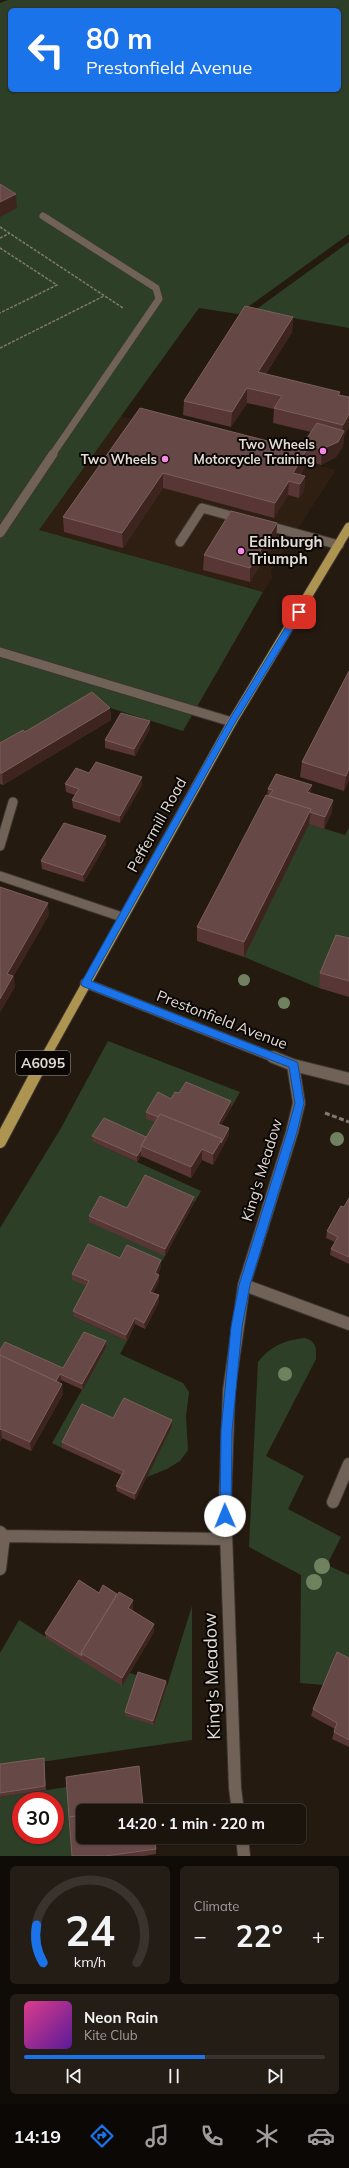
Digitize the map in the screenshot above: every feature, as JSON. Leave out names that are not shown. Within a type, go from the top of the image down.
[{"type":"main road","name":"Peffermill Road","points":[[0,1142],[85,983],[232,722],[349,527]]},
{"type":"street","points":[[0,533],[142,322],[160,299],[156,288],[43,216]]},
{"type":"street","points":[[180,542],[202,508],[339,545]]},
{"type":"street","points":[[0,652],[232,722]]},
{"type":"street","points":[[0,846],[13,802]]},
{"type":"street","points":[[0,876],[122,917]]},
{"type":"street","name":"Prestonfield Avenue","points":[[85,983],[293,1065],[349,1079]]},
{"type":"street","name":"King's Meadow","points":[[237,1804],[235,1788],[226,1539],[225,1468],[229,1396],[236,1327],[244,1285],[300,1103],[293,1065]]},
{"type":"street","points":[[244,1285],[349,1324]]},
{"type":"street","points":[[333,1502],[349,1464]]},
{"type":"street","points":[[0,1569],[2,1534],[226,1539]]},
{"type":"street","points":[[243,1844],[244,1856]]},
{"type":"path","points":[[0,227],[142,322]]},
{"type":"path","points":[[0,238],[10,233]]},
{"type":"path","points":[[0,248],[57,285],[0,313]]},
{"type":"path","points":[[0,348],[104,296]]},
{"type":"shaded area","points":[[121,416],[336,470],[271,570],[272,579],[263,592],[39,530]]},
{"type":"green space","points":[[8,0],[349,0],[349,234],[238,314],[199,308],[39,530],[263,592],[183,731],[82,699],[0,749],[0,3]]},
{"type":"green space","points":[[349,242],[349,328],[254,311]]},
{"type":"green space","points":[[309,824],[345,835],[349,828],[349,954],[334,950],[319,988],[244,957]]},
{"type":"green space","points":[[108,1041],[240,1092],[231,1108],[160,1125],[148,1144],[93,1142],[201,1191],[194,1203],[146,1182],[165,1256],[159,1266],[90,1288],[74,1317],[127,1341],[120,1354],[183,1383],[189,1392],[186,1416],[188,1450],[180,1461],[167,1469],[147,1477],[172,1426],[113,1424],[83,1410],[62,1448],[52,1443],[106,1347],[64,1374],[0,1358],[0,1228],[61,1128]]},
{"type":"green space","points":[[305,1338],[312,1341],[314,1344],[316,1359],[266,1456],[304,1476],[288,1509],[341,1537],[327,1565],[349,1575],[349,1667],[324,1685],[300,1683],[301,1575],[249,1547],[258,1362],[263,1356],[278,1345],[291,1340]]},
{"type":"green space","points":[[192,1606],[192,1740],[0,1768],[0,1653],[19,1620],[122,1685],[130,1673],[167,1686]]},
{"type":"green space","points":[[67,1787],[73,1856],[0,1856],[0,1797],[12,1795],[12,1844],[64,1844],[64,1792],[34,1792]]},
{"type":"building","points":[[0,184],[16,194],[0,202]]},
{"type":"building","points":[[245,306],[293,317],[258,372],[340,392],[338,395],[349,397],[349,414],[343,425],[274,408],[282,396],[247,388],[232,412],[184,401]]},
{"type":"building","points":[[140,408],[306,451],[293,473],[305,476],[300,484],[289,481],[275,503],[163,473],[122,533],[63,517]]},
{"type":"building","points":[[317,423],[344,431],[338,442],[322,449],[303,444]]},
{"type":"building","points":[[231,511],[277,523],[250,568],[204,555]]},
{"type":"building","points":[[349,671],[349,769],[346,776],[302,762]]},
{"type":"building","points":[[92,692],[110,708],[0,773],[0,743],[23,730],[25,732]]},
{"type":"building","points":[[121,713],[150,721],[134,749],[105,740]]},
{"type":"building","points":[[96,762],[142,777],[120,816],[72,800],[79,789],[65,784],[76,768],[89,773]]},
{"type":"building","points":[[276,774],[312,785],[307,792],[333,800],[325,817],[310,812],[311,809],[269,796],[273,790],[268,789]]},
{"type":"building","points":[[266,795],[311,809],[244,942],[197,927]]},
{"type":"building","points":[[64,823],[106,836],[83,875],[41,861]]},
{"type":"building","points":[[0,887],[48,903],[7,974],[13,976],[0,999]]},
{"type":"building","points":[[336,935],[349,938],[349,981],[320,973]]},
{"type":"building","points":[[186,1082],[231,1101],[218,1124],[229,1128],[221,1143],[222,1139],[160,1114],[158,1117],[146,1112],[158,1092],[171,1099],[175,1092],[179,1093]]},
{"type":"building","points":[[160,1114],[222,1139],[213,1154],[202,1149],[191,1167],[141,1146]]},
{"type":"building","points":[[104,1118],[146,1137],[137,1156],[92,1136]]},
{"type":"building","points":[[145,1175],[194,1197],[165,1249],[89,1216],[100,1196],[127,1208]]},
{"type":"building","points":[[349,1198],[349,1257],[331,1249],[338,1237],[327,1231],[341,1206],[344,1207]]},
{"type":"building","points":[[88,1244],[120,1258],[127,1245],[161,1260],[155,1273],[159,1275],[150,1292],[159,1295],[144,1323],[135,1318],[126,1335],[73,1311],[89,1281],[72,1274]]},
{"type":"building","points":[[84,1332],[106,1341],[82,1384],[60,1374],[56,1381],[0,1355],[0,1350],[5,1342],[63,1368]]},
{"type":"building","points":[[0,1355],[62,1384],[30,1442],[1,1429],[0,1430]]},
{"type":"building","points":[[124,1398],[172,1420],[135,1494],[116,1486],[124,1471],[62,1442],[82,1404],[113,1418]]},
{"type":"building","points":[[79,1580],[99,1593],[103,1585],[117,1594],[81,1653],[82,1656],[45,1633]]},
{"type":"building","points":[[119,1592],[133,1600],[128,1608],[154,1624],[122,1678],[81,1653]]},
{"type":"building","points":[[337,1652],[349,1658],[349,1740],[334,1732],[337,1723],[313,1709]]},
{"type":"building","points":[[138,1672],[166,1681],[153,1721],[125,1712]]},
{"type":"building","points":[[44,1758],[45,1786],[0,1793],[0,1764]]},
{"type":"building","points":[[139,1766],[143,1804],[76,1804],[76,1816],[69,1817],[66,1777]]},
{"type":"building","points":[[76,1816],[76,1844],[155,1844],[156,1849],[105,1856],[72,1856],[69,1817]]},
{"type":"place","name":"Two Wheels Motorcycle Training","points":[[323,451]]},
{"type":"place","name":"Two Wheels","points":[[165,459]]},
{"type":"place","name":"Edinburgh Triumph","points":[[241,551]]},
{"type":"route","points":[[225,1516],[226,1431],[236,1327],[244,1285],[300,1103],[293,1065],[85,983],[232,722],[299,612]]}]
